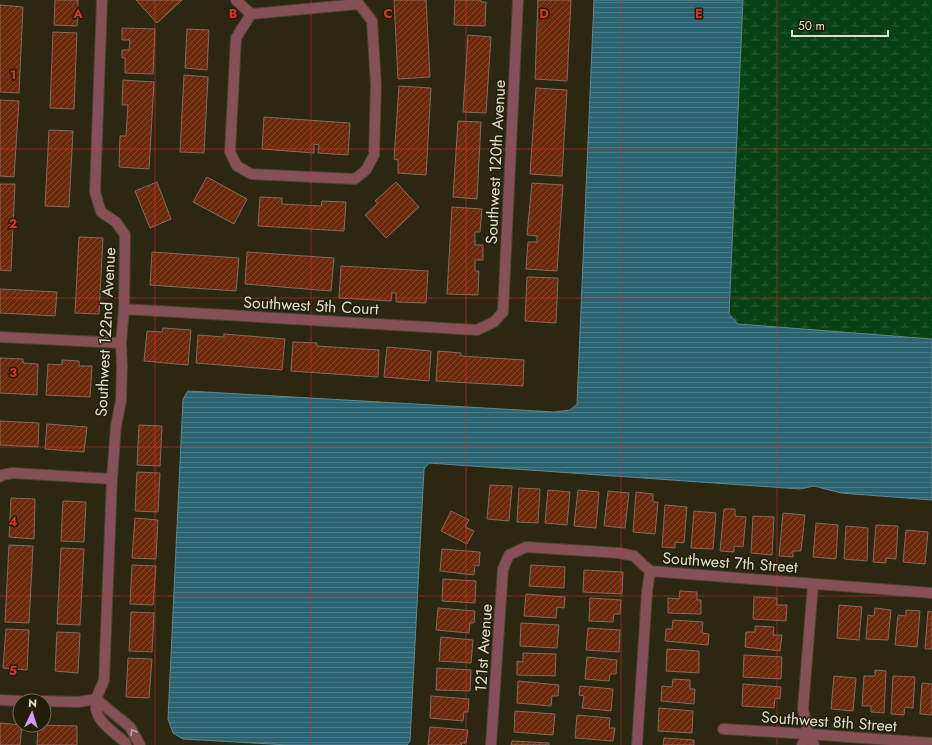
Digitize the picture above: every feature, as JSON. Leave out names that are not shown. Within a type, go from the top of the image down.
[{"type":"street","name":"Southwest 122nd Avenue","points":[[96,699],[104,680],[112,479],[116,426],[121,400],[121,343],[124,309],[125,235],[116,222],[101,212],[95,192],[102,0]]},
{"type":"street","points":[[236,0],[251,14],[359,4],[372,21],[376,85],[374,155],[366,170],[355,179],[251,174],[237,166],[230,152],[236,38],[251,14]]},
{"type":"street","name":"Southwest 120th Avenue","points":[[494,322],[503,312],[518,0]]},
{"type":"street","name":"Southwest 5th Court","points":[[124,309],[477,330],[494,322]]},
{"type":"street","points":[[0,337],[121,343]]},
{"type":"street","points":[[1,476],[13,472],[112,479]]},
{"type":"street","name":"Southwest 7th Street","points":[[509,555],[526,547],[619,553],[634,556],[650,571],[932,593]]},
{"type":"street","name":"121st Avenue","points":[[491,745],[504,569],[509,555]]},
{"type":"street","points":[[637,745],[647,592],[650,571]]},
{"type":"street","points":[[813,584],[803,709],[808,734],[814,745]]},
{"type":"street","points":[[96,699],[97,714],[100,721],[125,742],[126,745]]},
{"type":"street","points":[[52,702],[78,702],[96,699],[130,726],[140,745]]},
{"type":"street","points":[[0,700],[12,701]]},
{"type":"street","name":"Southwest 8th Street","points":[[723,729],[932,743]]},
{"type":"street","points":[[802,745],[808,734]]},
{"type":"green space","points":[[743,0],[932,0],[932,339],[738,324],[729,314]]},
{"type":"water","points":[[594,0],[743,0],[729,314],[738,324],[932,339],[932,500],[841,493],[814,486],[800,489],[429,463],[424,469],[410,741],[407,745],[288,745],[183,739],[173,733],[168,719],[183,399],[188,391],[554,412],[570,410],[577,404]]},
{"type":"building","points":[[55,0],[78,0],[77,26],[54,25]]},
{"type":"building","points":[[136,0],[182,0],[157,23]]},
{"type":"building","points":[[394,0],[426,0],[430,77],[398,79]]},
{"type":"building","points":[[455,0],[481,0],[481,2],[486,2],[485,26],[454,25]]},
{"type":"building","points":[[538,0],[571,0],[567,81],[535,79]]},
{"type":"building","points":[[0,5],[23,7],[19,93],[0,92]]},
{"type":"building","points":[[122,28],[155,29],[153,74],[125,73],[125,58],[122,58],[122,50],[129,50],[130,40],[122,40]]},
{"type":"building","points":[[187,29],[209,30],[207,70],[185,68]]},
{"type":"building","points":[[53,32],[77,33],[74,109],[50,108]]},
{"type":"building","points":[[468,35],[491,37],[486,113],[463,112]]},
{"type":"building","points":[[184,75],[208,77],[204,153],[180,152]]},
{"type":"building","points":[[123,80],[154,82],[149,169],[119,167],[120,136],[126,136],[128,105],[122,105]]},
{"type":"building","points":[[399,86],[431,88],[426,175],[398,173],[398,160],[394,159]]},
{"type":"building","points":[[536,88],[567,90],[562,176],[530,174]]},
{"type":"building","points":[[0,100],[19,101],[14,177],[0,176]]},
{"type":"building","points":[[264,117],[350,123],[348,155],[318,153],[319,145],[314,144],[314,153],[262,149]]},
{"type":"building","points":[[458,121],[481,122],[477,199],[453,197]]},
{"type":"building","points":[[49,130],[73,131],[69,207],[45,206]]},
{"type":"building","points":[[207,177],[247,199],[234,224],[193,202]]},
{"type":"building","points":[[157,182],[171,219],[150,228],[135,191]]},
{"type":"building","points":[[396,182],[419,207],[386,238],[365,215],[378,203],[375,201]]},
{"type":"building","points":[[532,183],[563,185],[557,271],[526,269],[528,242],[537,242],[537,236],[527,235]]},
{"type":"building","points":[[0,184],[15,184],[11,271],[0,270]]},
{"type":"building","points":[[260,197],[282,198],[282,204],[321,206],[322,201],[346,202],[344,231],[258,226]]},
{"type":"building","points":[[452,207],[482,209],[480,232],[475,232],[475,245],[483,245],[483,260],[475,260],[475,271],[479,271],[478,295],[447,294]]},
{"type":"building","points":[[79,237],[103,238],[99,314],[75,313]]},
{"type":"building","points":[[152,252],[239,258],[236,291],[150,285]]},
{"type":"building","points":[[247,252],[334,258],[331,291],[245,284]]},
{"type":"building","points":[[341,266],[428,271],[426,303],[396,302],[396,293],[392,293],[391,301],[339,298]]},
{"type":"building","points":[[527,277],[558,278],[556,323],[525,321]]},
{"type":"building","points":[[0,289],[57,292],[55,316],[0,313]]},
{"type":"building","points":[[163,328],[191,330],[188,365],[144,361],[147,331],[162,332]]},
{"type":"building","points":[[224,334],[285,339],[282,370],[196,363],[198,335],[224,337]]},
{"type":"building","points":[[293,342],[317,343],[317,346],[379,350],[378,377],[291,371]]},
{"type":"building","points":[[387,347],[431,351],[429,381],[384,377]]},
{"type":"building","points":[[438,351],[461,353],[461,356],[524,360],[523,386],[436,381]]},
{"type":"building","points":[[0,358],[23,359],[23,363],[38,364],[37,395],[0,393]]},
{"type":"building","points":[[62,360],[79,361],[79,366],[92,366],[90,397],[46,395],[48,364],[62,365]]},
{"type":"building","points":[[0,421],[39,423],[38,447],[0,445]]},
{"type":"building","points":[[47,424],[87,427],[84,452],[45,449]]},
{"type":"building","points":[[139,425],[162,426],[160,466],[137,465]]},
{"type":"building","points":[[137,472],[160,473],[158,512],[135,511]]},
{"type":"building","points":[[490,485],[512,486],[509,521],[487,519]]},
{"type":"building","points":[[519,488],[540,489],[538,523],[517,522]]},
{"type":"building","points":[[548,490],[570,492],[567,525],[545,523]]},
{"type":"building","points":[[578,490],[599,492],[596,528],[574,526]]},
{"type":"building","points":[[608,491],[629,493],[625,528],[604,526]]},
{"type":"building","points":[[636,492],[653,494],[653,502],[658,502],[655,534],[633,532]]},
{"type":"building","points":[[11,498],[35,499],[34,539],[9,537]]},
{"type":"building","points":[[63,501],[86,502],[84,542],[61,541]]},
{"type":"building","points":[[665,505],[687,507],[684,543],[675,542],[675,548],[662,547]]},
{"type":"building","points":[[724,509],[735,509],[735,516],[746,517],[743,547],[734,546],[734,552],[720,551]]},
{"type":"building","points":[[451,511],[469,520],[465,527],[474,531],[467,544],[441,531]]},
{"type":"building","points":[[694,511],[716,513],[713,549],[691,548]]},
{"type":"building","points":[[783,513],[805,515],[801,551],[793,551],[793,557],[779,556]]},
{"type":"building","points":[[753,516],[774,517],[772,555],[751,553]]},
{"type":"building","points":[[135,518],[158,520],[156,559],[132,558]]},
{"type":"building","points":[[816,523],[838,525],[836,559],[813,557]]},
{"type":"building","points":[[876,525],[898,526],[896,559],[886,558],[886,563],[873,562]]},
{"type":"building","points":[[846,526],[868,528],[867,561],[844,559]]},
{"type":"building","points":[[906,530],[928,532],[925,564],[903,562]]},
{"type":"building","points":[[9,545],[33,546],[29,623],[5,622]]},
{"type":"building","points":[[61,548],[84,549],[80,625],[57,624]]},
{"type":"building","points":[[442,549],[480,552],[479,566],[475,565],[474,575],[440,571]]},
{"type":"building","points":[[132,565],[156,566],[153,605],[130,604]]},
{"type":"building","points":[[531,565],[565,567],[564,588],[529,586]]},
{"type":"building","points":[[584,570],[623,572],[622,594],[583,592]]},
{"type":"building","points":[[443,579],[476,581],[475,603],[442,601]]},
{"type":"building","points":[[680,591],[697,592],[697,600],[701,600],[701,614],[668,613],[668,598],[679,599]]},
{"type":"building","points":[[526,594],[565,597],[564,608],[557,607],[556,618],[524,616]]},
{"type":"building","points":[[754,597],[777,598],[777,605],[787,605],[786,621],[753,619]]},
{"type":"building","points":[[590,598],[621,600],[620,614],[614,614],[613,622],[589,621]]},
{"type":"building","points":[[839,605],[862,607],[859,640],[837,638]]},
{"type":"building","points":[[438,608],[475,611],[474,623],[470,623],[469,633],[436,630]]},
{"type":"building","points":[[875,608],[891,610],[888,640],[866,639],[868,615],[874,616]]},
{"type":"building","points":[[906,610],[920,611],[917,647],[895,645],[898,615],[906,616]]},
{"type":"building","points":[[928,611],[932,612],[932,649],[925,649]]},
{"type":"building","points":[[131,612],[154,613],[152,652],[129,651]]},
{"type":"building","points":[[673,620],[703,622],[702,633],[709,634],[708,645],[665,641],[666,629],[672,629]]},
{"type":"building","points":[[521,623],[559,625],[557,648],[520,646]]},
{"type":"building","points":[[755,626],[774,627],[773,635],[782,635],[780,651],[745,647],[746,632],[755,632]]},
{"type":"building","points":[[588,628],[620,630],[619,652],[586,650]]},
{"type":"building","points":[[6,629],[29,630],[27,670],[3,668]]},
{"type":"building","points":[[57,632],[80,633],[78,673],[55,671]]},
{"type":"building","points":[[441,637],[473,640],[471,663],[439,661]]},
{"type":"building","points":[[667,649],[699,651],[699,673],[666,671]]},
{"type":"building","points":[[523,653],[556,654],[555,676],[517,675],[517,661],[523,662]]},
{"type":"building","points":[[744,655],[782,657],[781,679],[743,677]]},
{"type":"building","points":[[587,657],[617,660],[616,674],[610,674],[609,681],[585,679]]},
{"type":"building","points":[[128,658],[152,659],[149,698],[126,697]]},
{"type":"building","points":[[437,668],[471,670],[470,691],[436,690]]},
{"type":"building","points":[[875,670],[886,671],[884,713],[871,712],[871,706],[862,706],[864,676],[875,676]]},
{"type":"building","points":[[834,676],[856,678],[853,711],[831,709]]},
{"type":"building","points":[[893,676],[915,677],[913,708],[905,707],[904,715],[891,714]]},
{"type":"building","points":[[673,679],[690,680],[690,689],[695,689],[694,704],[661,701],[662,686],[672,687]]},
{"type":"building","points":[[518,681],[559,685],[558,696],[552,696],[551,706],[517,703]]},
{"type":"building","points":[[922,683],[932,684],[932,715],[920,714]]},
{"type":"building","points":[[743,684],[781,687],[780,699],[775,698],[774,708],[742,706]]},
{"type":"building","points":[[580,686],[613,689],[611,711],[582,708],[584,696],[579,695]]},
{"type":"building","points":[[431,696],[469,699],[468,712],[464,712],[463,721],[430,718]]},
{"type":"building","points":[[659,708],[693,711],[692,733],[658,731]]},
{"type":"building","points":[[515,711],[555,714],[553,735],[514,732]]},
{"type":"building","points":[[577,715],[610,718],[609,728],[615,728],[613,741],[575,738]]},
{"type":"building","points":[[0,723],[12,724],[12,733],[21,733],[20,745],[0,745]]},
{"type":"building","points":[[52,725],[77,726],[77,745],[37,745],[38,733],[52,733]]},
{"type":"building","points":[[430,727],[468,730],[466,743],[460,743],[462,745],[428,745]]},
{"type":"building","points":[[664,738],[694,740],[694,745],[663,745]]},
{"type":"building","points":[[512,741],[549,743],[549,745],[511,745]]}]
